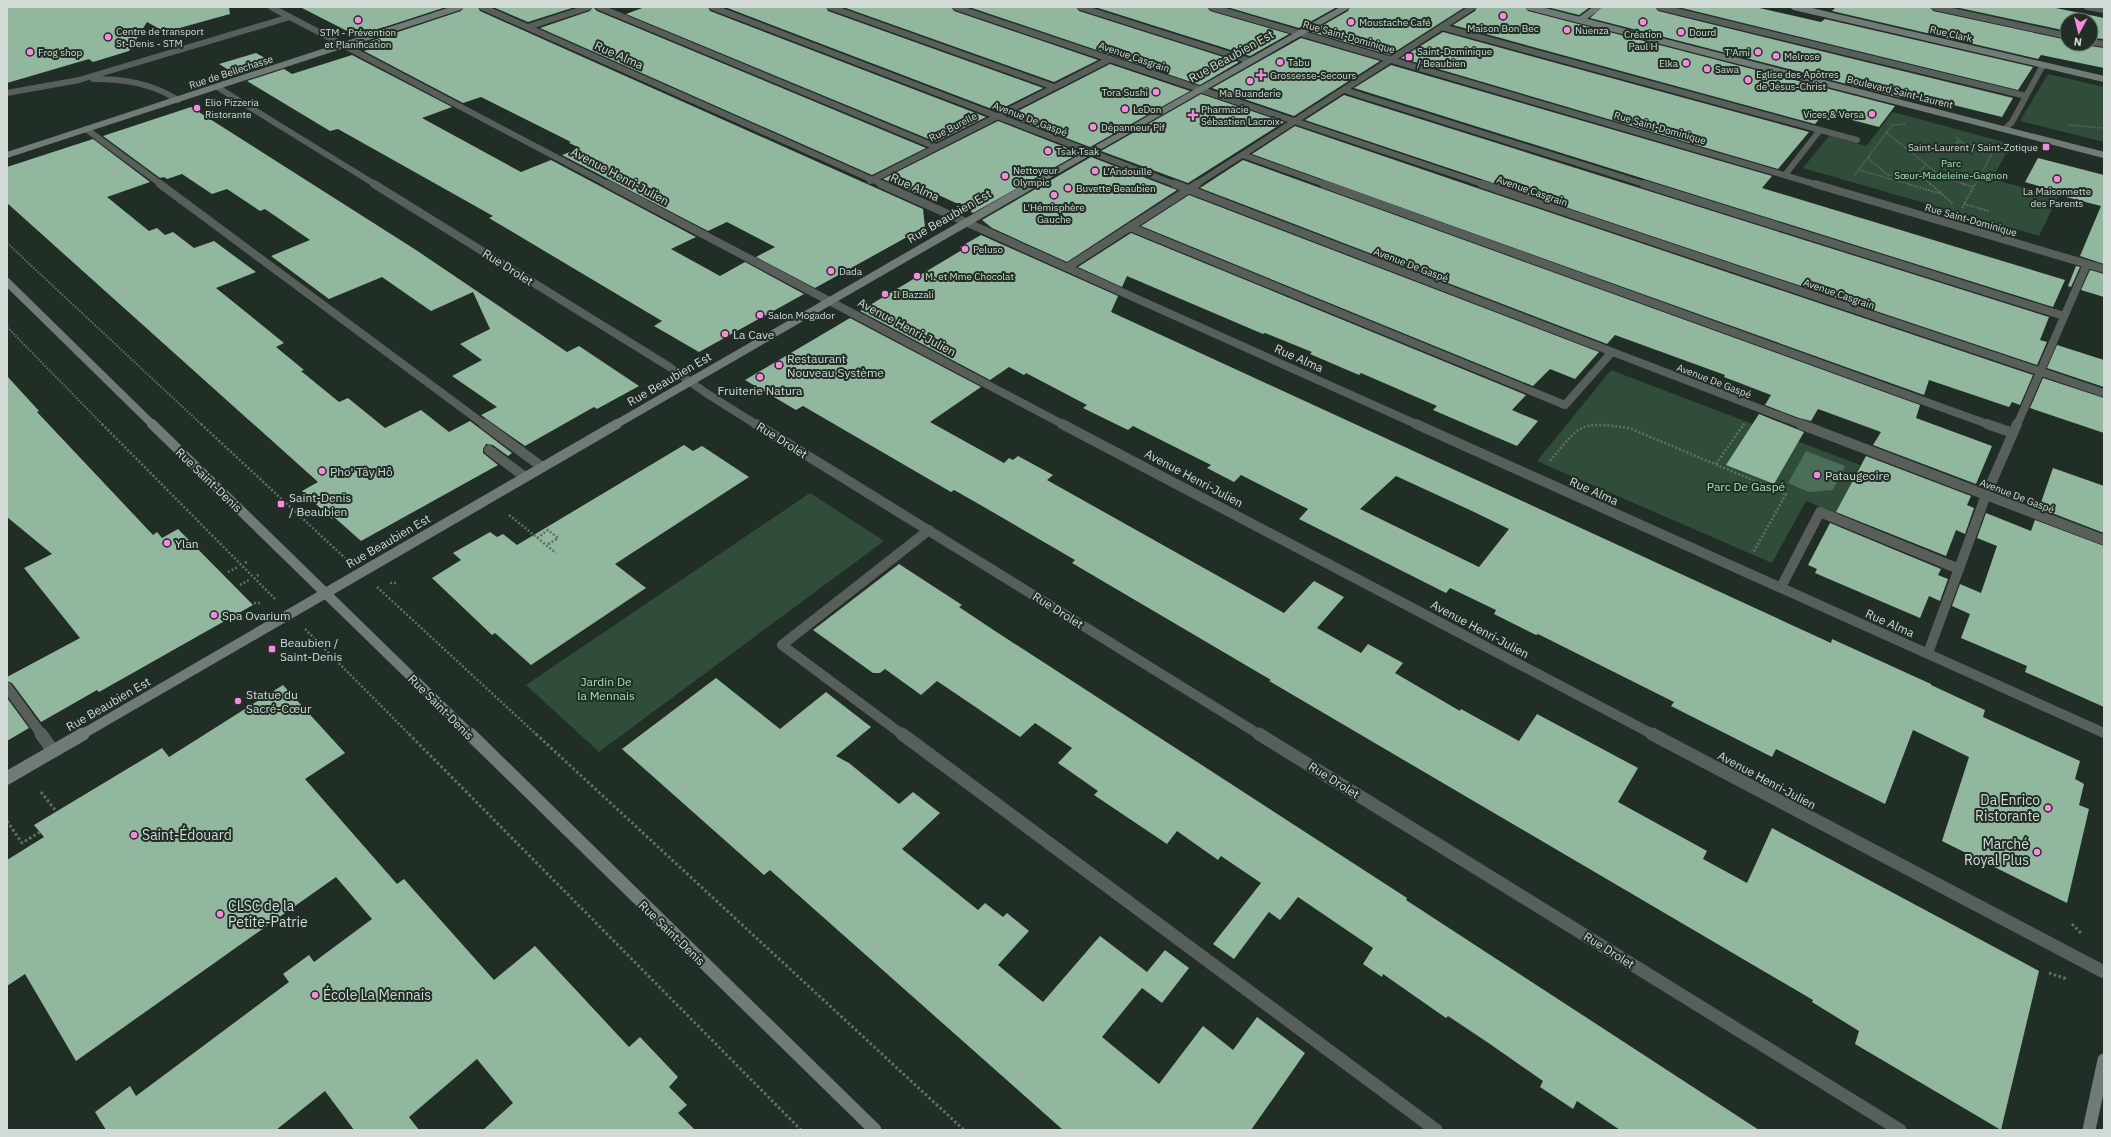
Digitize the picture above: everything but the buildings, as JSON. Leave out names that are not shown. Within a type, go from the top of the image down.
[{"type":"street","name":"Avenue Henri-Julien","points":[[271,7],[2104,972]]},
{"type":"street","name":"Rue de Bellechasse","points":[[7,155],[460,7]]},
{"type":"street","name":"Rue Alma","points":[[482,7],[870,181],[1068,267],[2104,733]]},
{"type":"street","points":[[528,27],[589,7]]},
{"type":"street","points":[[599,7],[936,147]]},
{"type":"street","name":"Avenue De Gaspé","points":[[712,7],[2104,540]]},
{"type":"street","points":[[830,7],[1054,87]]},
{"type":"street","name":"Avenue Casgrain","points":[[955,7],[2104,393]]},
{"type":"street","points":[[1080,7],[1250,61]]},
{"type":"street","name":"Rue Saint-Dominique","points":[[1211,7],[2104,269]]},
{"type":"street","name":"Rue Beaubien Est","points":[[7,778],[964,222],[1346,7]]},
{"type":"street","points":[[1068,267],[1473,7]]},
{"type":"street","name":"Boulevard Saint-Laurent","points":[[1529,7],[2104,155]]},
{"type":"street","points":[[1580,20],[1598,7]]},
{"type":"street","points":[[1659,7],[2026,96]]},
{"type":"street","name":"Rue Clark","points":[[1794,7],[2104,79]]},
{"type":"street","points":[[1934,7],[2059,34]]},
{"type":"street","points":[[2087,7],[2104,10]]},
{"type":"street","points":[[7,93],[79,80],[290,17]]},
{"type":"street","points":[[1442,27],[1857,140]]},
{"type":"street","name":"Rue Burelle","points":[[870,181],[1110,59]]},
{"type":"street","points":[[2005,130],[2043,65]]},
{"type":"street","points":[[79,80],[115,79],[150,84],[166,91],[178,100]]},
{"type":"street","name":"Rue Drolet","points":[[217,87],[929,530],[1900,1130]]},
{"type":"street","points":[[1344,90],[2064,316]]},
{"type":"street","points":[[86,129],[542,467]]},
{"type":"street","points":[[1785,176],[1820,130]]},
{"type":"street","points":[[1243,155],[2013,433]]},
{"type":"street","points":[[1130,227],[1565,405],[1612,352]]},
{"type":"street","points":[[1928,653],[1986,495],[2087,264]]},
{"type":"street","name":"Rue Saint-Denis","points":[[7,282],[875,1130]]},
{"type":"street","points":[[488,450],[525,477]]},
{"type":"street","points":[[1781,588],[1820,512],[1959,569]]},
{"type":"street","points":[[929,530],[782,645],[1436,1130]]},
{"type":"street","points":[[7,687],[52,751]]},
{"type":"street","points":[[2089,1130],[2104,1060]]},
{"type":"path","points":[[1854,177],[1892,125],[1910,124]]},
{"type":"path","points":[[1887,132],[1945,180],[1973,187]]},
{"type":"path","points":[[1957,146],[1960,146],[1955,142],[1962,142]]},
{"type":"path","points":[[1958,214],[1995,148]]},
{"type":"path","points":[[1868,158],[1892,179]]},
{"type":"path","points":[[1918,174],[1926,164]]},
{"type":"path","points":[[1859,170],[1942,194]]},
{"type":"path","points":[[1888,175],[1918,174],[1955,205]]},
{"type":"path","points":[[1922,177],[1980,175]]},
{"type":"path","points":[[1964,204],[1989,211]]},
{"type":"path","points":[[7,243],[347,559]]},
{"type":"path","points":[[7,327],[275,599]]},
{"type":"path","points":[[1716,464],[1748,418]]},
{"type":"path","points":[[1547,465],[1576,430],[1590,426],[1629,428],[1786,494],[1751,555]]},
{"type":"path","points":[[509,515],[556,553]]},
{"type":"path","points":[[537,538],[548,530],[558,538],[547,545]]},
{"type":"path","points":[[228,572],[238,567]]},
{"type":"path","points":[[240,585],[249,580]]},
{"type":"path","points":[[390,583],[396,583]]},
{"type":"path","points":[[378,588],[964,1130]]},
{"type":"path","points":[[254,603],[262,603]]},
{"type":"path","points":[[306,630],[801,1130]]},
{"type":"path","points":[[41,792],[56,811]]},
{"type":"path","points":[[7,821],[22,843],[40,832]]},
{"type":"path","points":[[2072,924],[2081,933]]},
{"type":"path","points":[[2049,973],[2067,979]]},
{"type":"green space","points":[[2048,74],[2104,87],[2104,142],[2020,121]]},
{"type":"green space","name":"Parc Sœur-Madeleine-Gagnon","points":[[1893,112],[2011,144],[1992,179],[2058,197],[2039,236],[1803,168],[1829,136],[1866,146]]},
{"type":"green space","name":"Parc De Gaspé","points":[[1611,370],[1860,465],[1836,513],[1806,501],[1772,563],[1537,461]]},
{"type":"green space","name":"Jardin De la Mennais","points":[[810,493],[884,541],[599,752],[526,685]]},
{"type":"shaded area","name":"Pataugeoire","points":[[1806,451],[1845,466],[1833,490],[1809,492],[1788,483]]},
{"type":"place","name":"Maison Bon Bec","points":[[1503,16]]},
{"type":"place","name":"STM - Prévention et Planification","points":[[358,20]]},
{"type":"place","name":"Moustache Café","points":[[1351,22]]},
{"type":"place","name":"Création Paul H","points":[[1643,22]]},
{"type":"place","name":"Nuenza","points":[[1567,30]]},
{"type":"place","name":"Dourd","points":[[1681,32]]},
{"type":"place","name":"Centre de transport St-Denis - STM","points":[[108,37]]},
{"type":"place","name":"Frog shop","points":[[30,52]]},
{"type":"place","name":"T'Ami","points":[[1758,52]]},
{"type":"place","name":"Melrose","points":[[1776,56]]},
{"type":"place","name":"Saint-Dominique / Beaubien","points":[[1409,57]]},
{"type":"place","name":"Tabu","points":[[1280,62]]},
{"type":"place","name":"Elka","points":[[1686,63]]},
{"type":"place","name":"Sawa","points":[[1707,69]]},
{"type":"place","name":"Grossesse-Secours","points":[[1261,75]]},
{"type":"place","name":"Eglise des Apôtres de Jésus-Christ","points":[[1748,80]]},
{"type":"place","name":"Ma Buanderie","points":[[1250,81]]},
{"type":"place","name":"Tora Sushi","points":[[1156,92]]},
{"type":"place","name":"Elio Pizzeria Ristorante","points":[[197,108]]},
{"type":"place","name":"LeDon","points":[[1125,109]]},
{"type":"place","name":"Vices & Versa","points":[[1872,114]]},
{"type":"place","name":"Pharmacie Sébastien Lacroix","points":[[1193,115]]},
{"type":"place","name":"Dépanneur Pif","points":[[1093,127]]},
{"type":"place","name":"Saint-Laurent / Saint-Zotique","points":[[2046,147]]},
{"type":"place","name":"Tsak Tsak","points":[[1048,151]]},
{"type":"place","name":"L’Andouille","points":[[1095,171]]},
{"type":"place","name":"Nettoyeur Olympic","points":[[1005,176]]},
{"type":"place","name":"La Maisonnette des Parents","points":[[2057,179]]},
{"type":"place","name":"Buvette Beaubien","points":[[1068,188]]},
{"type":"place","name":"L'Hémisphère Gauche","points":[[1054,195]]},
{"type":"place","name":"Peluso","points":[[965,249]]},
{"type":"place","name":"Dada","points":[[831,271]]},
{"type":"place","name":"M. et Mme Chocolat","points":[[917,276]]},
{"type":"place","name":"Il Bazzali","points":[[885,294]]},
{"type":"place","name":"Salon Mogador","points":[[760,315]]},
{"type":"place","name":"La Cave","points":[[725,334]]},
{"type":"place","name":"Restaurant Nouveau Système","points":[[779,365]]},
{"type":"place","name":"Fruiterie Natura","points":[[760,377]]},
{"type":"place","name":"Pho' Tây Hô","points":[[322,471]]},
{"type":"place","name":"Pataugeoire","points":[[1817,475]]},
{"type":"place","name":"Saint-Denis / Beaubien","points":[[281,504]]},
{"type":"place","name":"Ylan","points":[[167,543]]},
{"type":"place","name":"Spa Ovarium","points":[[214,615]]},
{"type":"place","name":"Beaubien / Saint-Denis","points":[[272,649]]},
{"type":"place","name":"Statue du Sacré-Cœur","points":[[238,701]]},
{"type":"place","name":"Da Enrico Ristorante","points":[[2048,808]]},
{"type":"place","name":"Saint-Édouard","points":[[134,835]]},
{"type":"place","name":"Marché Royal Plus","points":[[2037,852]]},
{"type":"place","name":"CLSC de la Petite-Patrie","points":[[220,914]]},
{"type":"place","name":"École La Mennais","points":[[315,995]]}]
